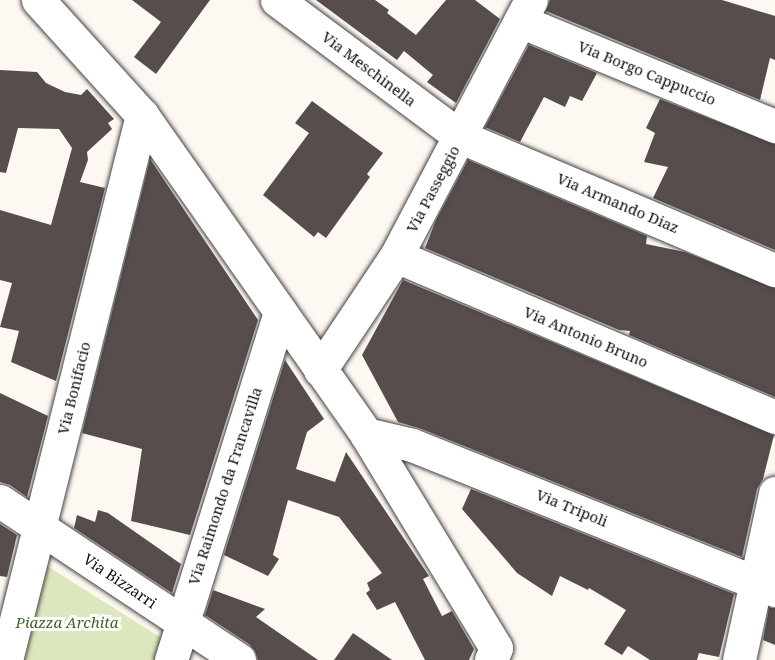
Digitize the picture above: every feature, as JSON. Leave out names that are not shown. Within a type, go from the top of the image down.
[{"type":"street","points":[[38,0],[142,115],[366,434],[496,648],[491,660]]},
{"type":"street","name":"Via Meschinella","points":[[277,0],[460,137]]},
{"type":"street","name":"Via Passeggio","points":[[320,370],[396,256],[526,11]]},
{"type":"street","name":"Via Borgo Cappuccio","points":[[526,11],[775,126]]},
{"type":"street","name":"Via Bonifacio","points":[[6,660],[142,115]]},
{"type":"street","name":"Via Armando Diaz","points":[[460,137],[775,270]]},
{"type":"street","name":"Via Antonio Bruno","points":[[396,256],[775,417]]},
{"type":"street","name":"Via Raimondo da Francavilla","points":[[171,660],[280,312]]},
{"type":"street","name":"Via Tripoli","points":[[366,434],[412,445],[765,586]]},
{"type":"street","points":[[739,660],[765,586],[775,493]]},
{"type":"street","name":"Via Bizzarri","points":[[0,501],[239,660]]},
{"type":"green space","name":"Piazza Archita","points":[[44,564],[163,639],[156,660],[21,660]]},
{"type":"building","points":[[132,0],[210,0],[156,74],[134,57],[161,22]]},
{"type":"building","points":[[316,0],[375,0],[389,10],[387,13],[416,35],[446,0],[475,0],[500,19],[456,103],[427,82],[433,75],[404,51],[397,60]]},
{"type":"building","points":[[550,0],[722,0],[775,16],[775,60],[770,58],[760,100],[546,11]]},
{"type":"building","points":[[529,45],[597,73],[582,101],[570,96],[565,107],[544,97],[520,142],[485,127]]},
{"type":"building","points":[[0,70],[37,72],[46,83],[65,92],[81,95],[87,89],[114,119],[108,123],[112,129],[87,152],[88,160],[80,182],[105,188],[56,381],[11,362],[19,331],[0,327],[12,283],[0,280],[0,210],[51,225],[72,148],[59,129],[18,128],[6,173],[0,172]]},
{"type":"building","points":[[660,99],[775,144],[775,250],[653,198],[668,167],[644,162],[655,133],[646,128]]},
{"type":"building","points":[[312,101],[383,153],[367,174],[370,177],[326,238],[318,232],[314,237],[263,195],[309,133],[295,123]]},
{"type":"building","points":[[150,159],[258,320],[190,535],[131,521],[142,449],[82,433]]},
{"type":"building","points":[[468,160],[647,236],[646,244],[685,252],[775,288],[775,397],[629,335],[630,331],[619,330],[425,248],[436,220]]},
{"type":"building","points":[[403,280],[774,435],[763,479],[757,489],[742,557],[419,428],[398,422],[362,355]]},
{"type":"building","points":[[285,360],[324,419],[307,432],[296,469],[335,482],[346,452],[429,576],[423,579],[442,616],[452,611],[474,649],[469,660],[425,660],[395,602],[377,610],[366,593],[370,590],[367,583],[382,573],[339,517],[288,500],[273,555],[279,559],[268,576],[224,555]]},
{"type":"building","points":[[0,393],[48,416],[27,497],[10,485],[0,482]]},
{"type":"building","points":[[471,489],[734,594],[719,657],[699,653],[697,660],[650,660],[628,646],[622,655],[604,644],[626,610],[589,588],[588,590],[560,576],[552,596],[517,573],[462,509]]},
{"type":"building","points":[[98,510],[108,513],[181,564],[172,593],[74,528],[77,515],[95,522]]},
{"type":"building","points":[[0,524],[17,535],[7,577],[0,576]]},
{"type":"building","points":[[213,590],[265,609],[256,617],[318,660],[258,660],[249,644],[205,615]]},
{"type":"building","points":[[769,608],[775,608],[775,645],[763,640]]},
{"type":"building","points":[[353,633],[392,660],[334,660]]}]
